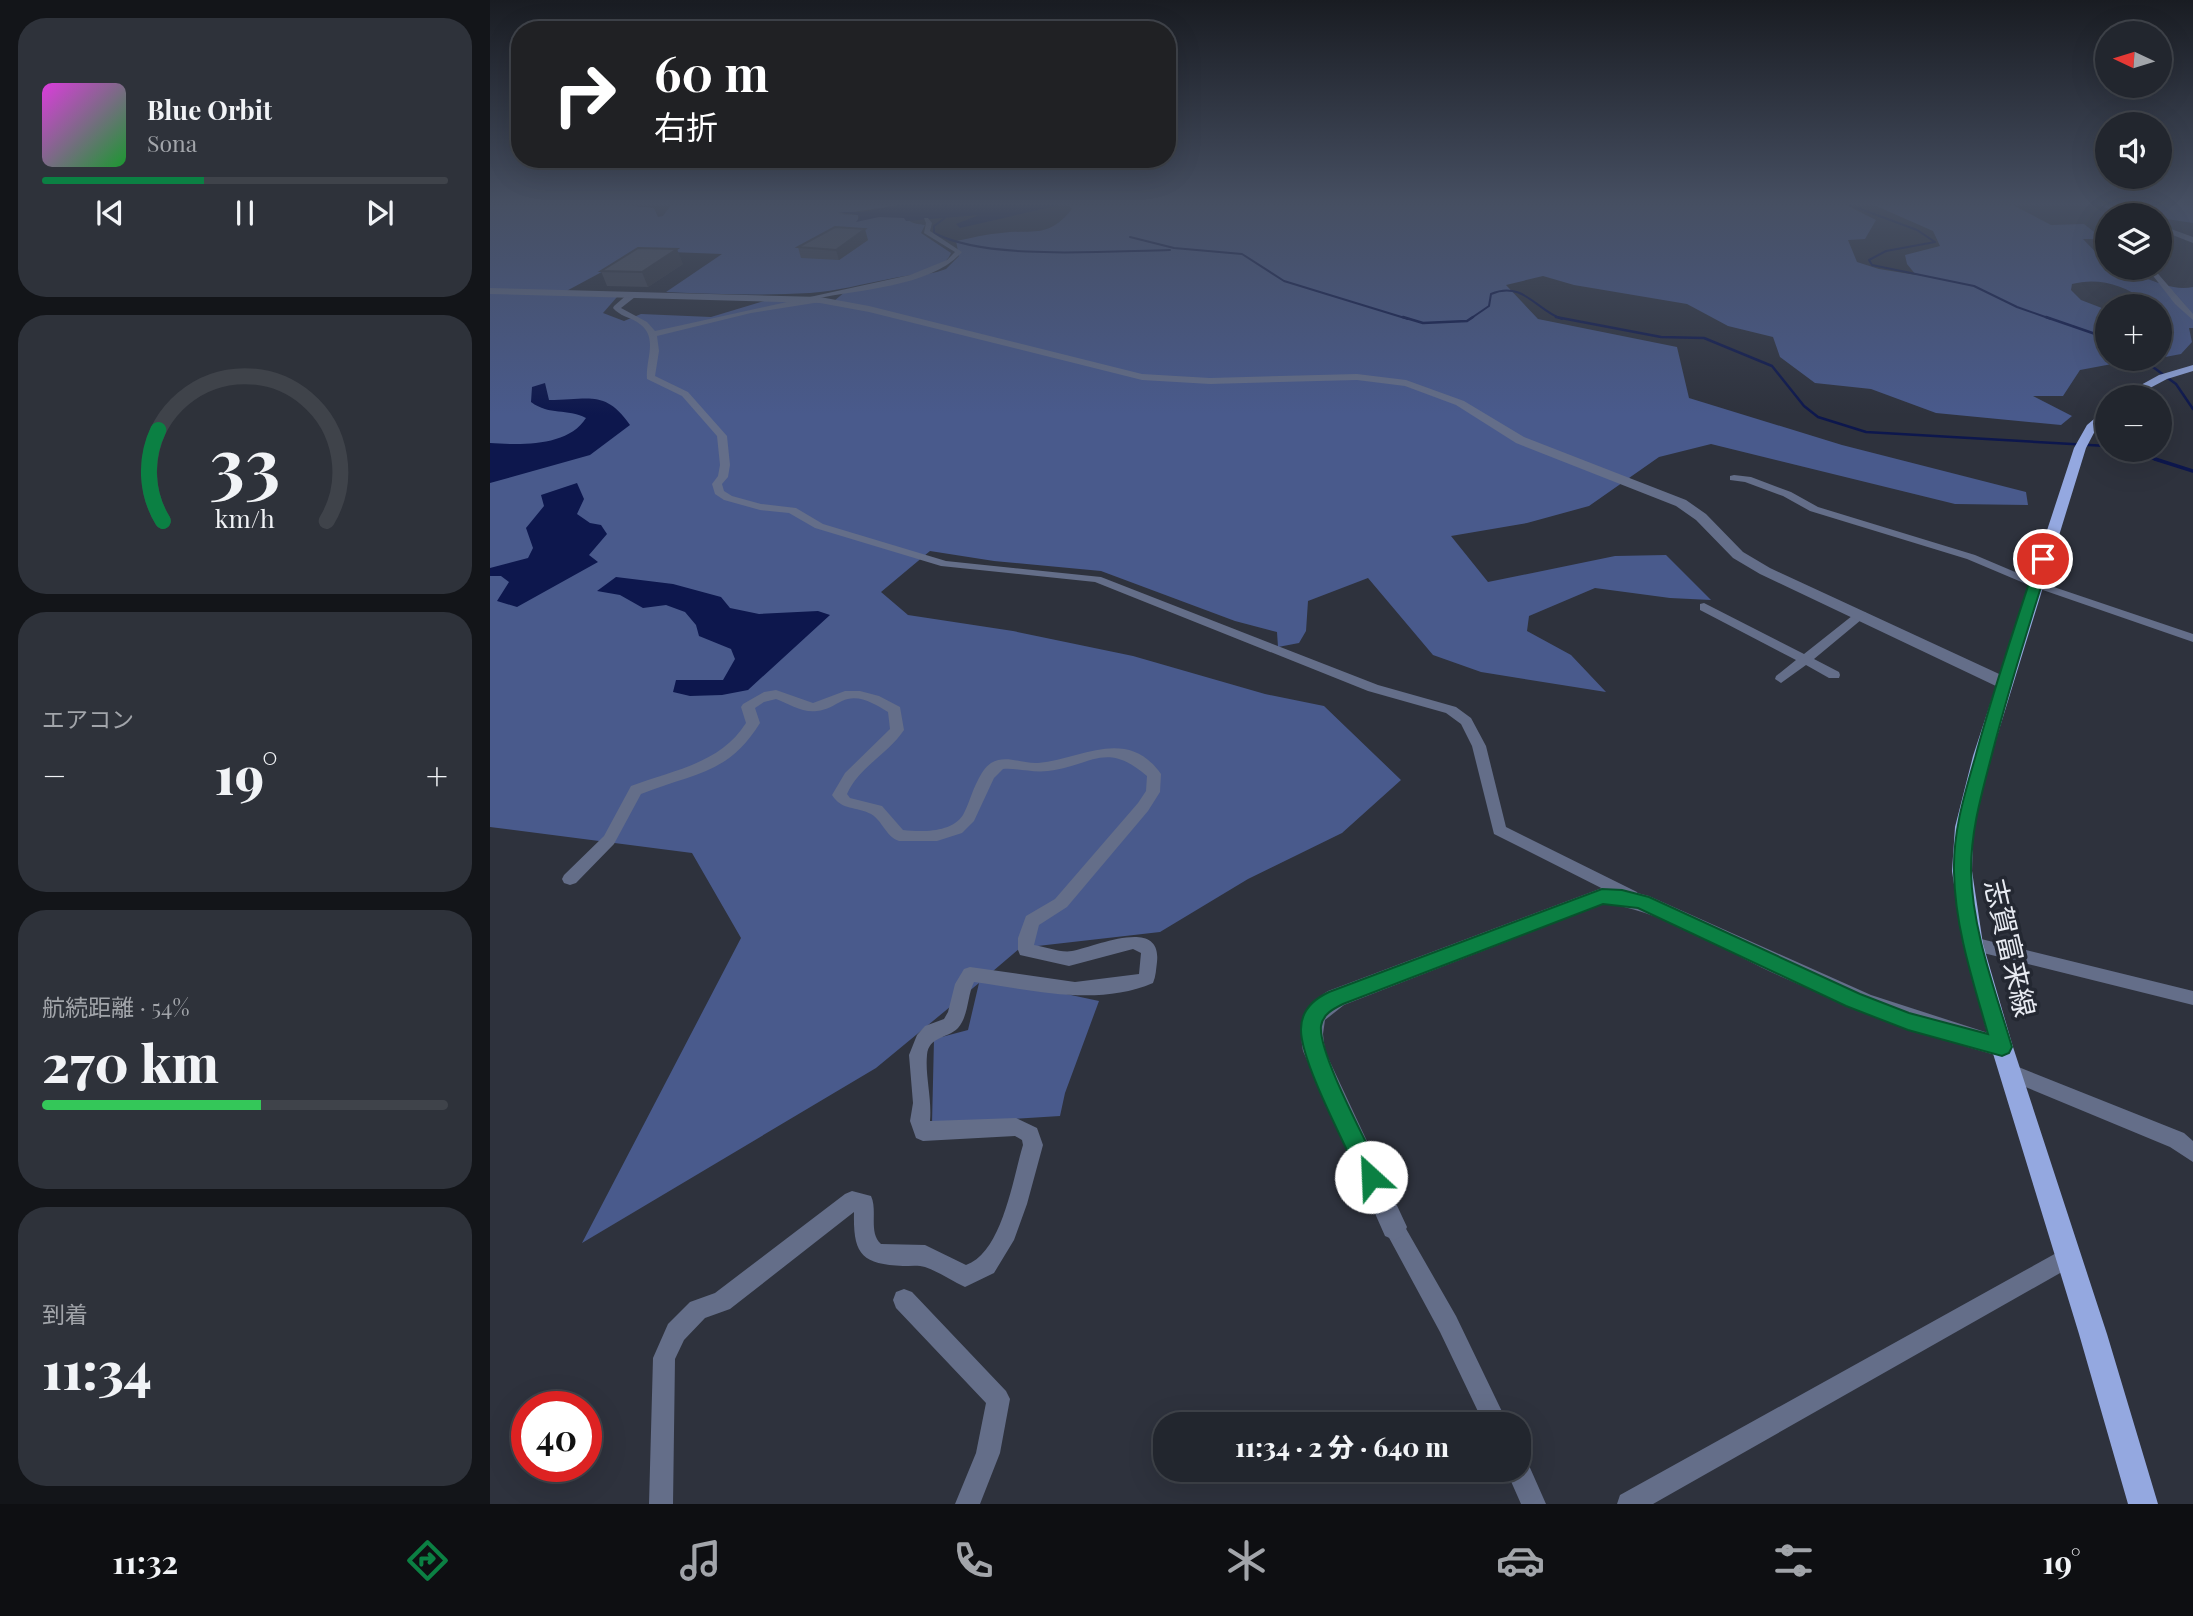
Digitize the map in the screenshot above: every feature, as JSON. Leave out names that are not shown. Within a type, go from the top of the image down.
[{"type":"main road","points":[[2148,385],[2193,368]]},
{"type":"main road","name":"志賀富来線","points":[[2095,423],[2082,444],[2001,691],[1965,827],[1962,871],[1973,944],[2002,1047],[2069,1256],[2143,1504]]},
{"type":"street","points":[[805,299],[919,275]]},
{"type":"street","points":[[2161,280],[2179,301],[2182,310],[2193,318]]},
{"type":"street","points":[[490,291],[820,300],[869,309],[1142,377],[1210,381],[1357,377],[1390,380],[1424,388],[1460,403],[1520,440],[1681,503],[1701,517],[1738,555],[1861,615],[2001,691]]},
{"type":"street","points":[[632,295],[617,309],[620,313],[647,324],[654,334],[656,350],[650,377],[685,394],[722,436],[725,465],[723,477],[717,484],[719,492],[728,498],[792,510],[819,526],[945,564],[1097,579],[1373,688],[1451,710],[1466,721],[1479,746],[1499,830],[1642,902],[1853,1000],[1908,1021],[2002,1047]]},
{"type":"street","points":[[654,334],[751,311],[820,300]]},
{"type":"street","points":[[1734,478],[1767,486],[1814,509],[1971,557],[2035,584],[2193,638]]},
{"type":"street","points":[[1704,607],[1834,675]]},
{"type":"street","points":[[1781,678],[1861,615]]},
{"type":"street","points":[[570,879],[609,839],[636,790],[695,772],[728,755],[747,735],[752,723],[748,707],[760,697],[771,694],[786,696],[810,708],[848,695],[857,695],[877,699],[895,710],[897,730],[880,751],[848,778],[839,795],[845,802],[877,810],[899,835],[935,835],[959,828],[968,819],[989,774],[997,766],[1012,763],[1034,768],[1112,750],[1128,753],[1154,774],[1153,792],[1143,807],[1061,903],[1032,921],[1026,938],[1027,950],[1069,959],[1134,942],[1150,950],[1147,978],[1135,983],[1075,989],[970,974],[964,984],[956,1015],[950,1024],[931,1032],[923,1041],[918,1055],[922,1103],[920,1121],[923,1132],[1016,1127],[1030,1133],[1033,1145],[1006,1231],[992,1260],[979,1272],[965,1276],[925,1256],[879,1254],[870,1249],[864,1237],[864,1203],[852,1200],[722,1301],[698,1310],[676,1332],[664,1358],[661,1504]]},
{"type":"street","points":[[1490,1412],[1448,1324],[1394,1227],[1314,1051],[1311,1026],[1324,1003],[1592,899],[1612,896],[1642,902]]},
{"type":"street","points":[[1973,944],[2193,998]]},
{"type":"street","points":[[2011,1072],[2177,1140],[2193,1153]]},
{"type":"street","points":[[1629,1504],[2069,1256]]},
{"type":"street","points":[[904,1300],[998,1399],[995,1432],[986,1467],[967,1504]]},
{"type":"street","points":[[1524,1482],[1534,1504]]},
{"type":"shaded area","points":[[490,275],[596,275],[559,295],[617,297],[603,313],[624,321],[641,314],[711,317],[771,299],[834,301],[846,291],[922,275],[2095,275],[2095,280],[2149,280],[2171,287],[2193,287],[2193,328],[2189,328],[2192,342],[2181,354],[2172,356],[2172,294],[2136,294],[2110,284],[2091,281],[2072,284],[2071,290],[2081,300],[2095,305],[2095,367],[2080,370],[2063,396],[2033,396],[2072,416],[2061,425],[1936,413],[1871,389],[1815,383],[1780,357],[1773,337],[1728,326],[1687,304],[1574,285],[1543,276],[1506,285],[1538,319],[1677,347],[1689,398],[1842,445],[2026,492],[2028,505],[1955,504],[1711,444],[1659,457],[1589,506],[1527,523],[1451,536],[1488,582],[1615,556],[1666,555],[1711,600],[1670,598],[1595,588],[1529,616],[1527,631],[1571,655],[1606,692],[1481,672],[1433,655],[1368,578],[1308,601],[1306,631],[1299,643],[1278,647],[1277,632],[1235,621],[1101,571],[994,561],[930,551],[881,592],[908,615],[1013,631],[1133,656],[1265,694],[1324,706],[1401,780],[1342,833],[1248,879],[1160,932],[1020,948],[986,977],[1099,1001],[1065,1093],[1060,1116],[932,1124],[934,1039],[968,1030],[979,983],[876,1068],[582,1243],[741,938],[692,853],[490,827]]},
{"type":"shaded area","points":[[691,275],[909,275],[820,292],[756,295],[666,292]]},
{"type":"shaded area","points":[[545,383],[549,400],[586,398],[604,401],[630,425],[590,455],[490,483],[490,443],[529,444],[556,439],[578,427],[586,418],[545,409],[531,402],[532,387]]},
{"type":"shaded area","points":[[577,483],[584,499],[577,514],[590,523],[601,525],[607,534],[589,555],[598,562],[517,607],[497,601],[509,582],[501,576],[490,576],[490,568],[528,558],[533,548],[526,528],[544,506],[541,495]]},
{"type":"shaded area","points":[[616,577],[673,584],[721,597],[730,608],[759,614],[818,611],[830,615],[748,690],[722,695],[690,696],[673,692],[676,680],[723,680],[735,659],[731,649],[699,636],[696,625],[685,612],[666,605],[643,608],[620,595],[597,591]]},
{"type":"waterway","points":[[1275,275],[1284,281],[1408,319]]},
{"type":"waterway","points":[[1921,275],[1974,286],[2017,307],[2051,319]]},
{"type":"waterway","points":[[1470,319],[1489,306],[1491,294],[1502,291],[1521,294],[1559,318]]},
{"type":"waterway","points":[[1403,317],[1423,323],[1470,319]]},
{"type":"waterway","points":[[2046,317],[2095,334]]},
{"type":"waterway","points":[[1559,318],[1661,337],[1704,338],[1772,366],[1804,406],[1818,417],[1866,432],[2095,445]]},
{"type":"waterway","points":[[2158,371],[2176,384],[2193,409]]},
{"type":"waterway","points":[[2164,462],[2193,471]]},
{"type":"route","points":[[1371,1177],[1314,1051],[1311,1026],[1316,1013],[1324,1003],[1336,998],[1592,899],[1612,896],[1642,902],[1853,1000],[1908,1021],[2002,1047],[1973,944],[1965,900],[1962,871],[1965,827],[1998,699],[2043,559]]}]
